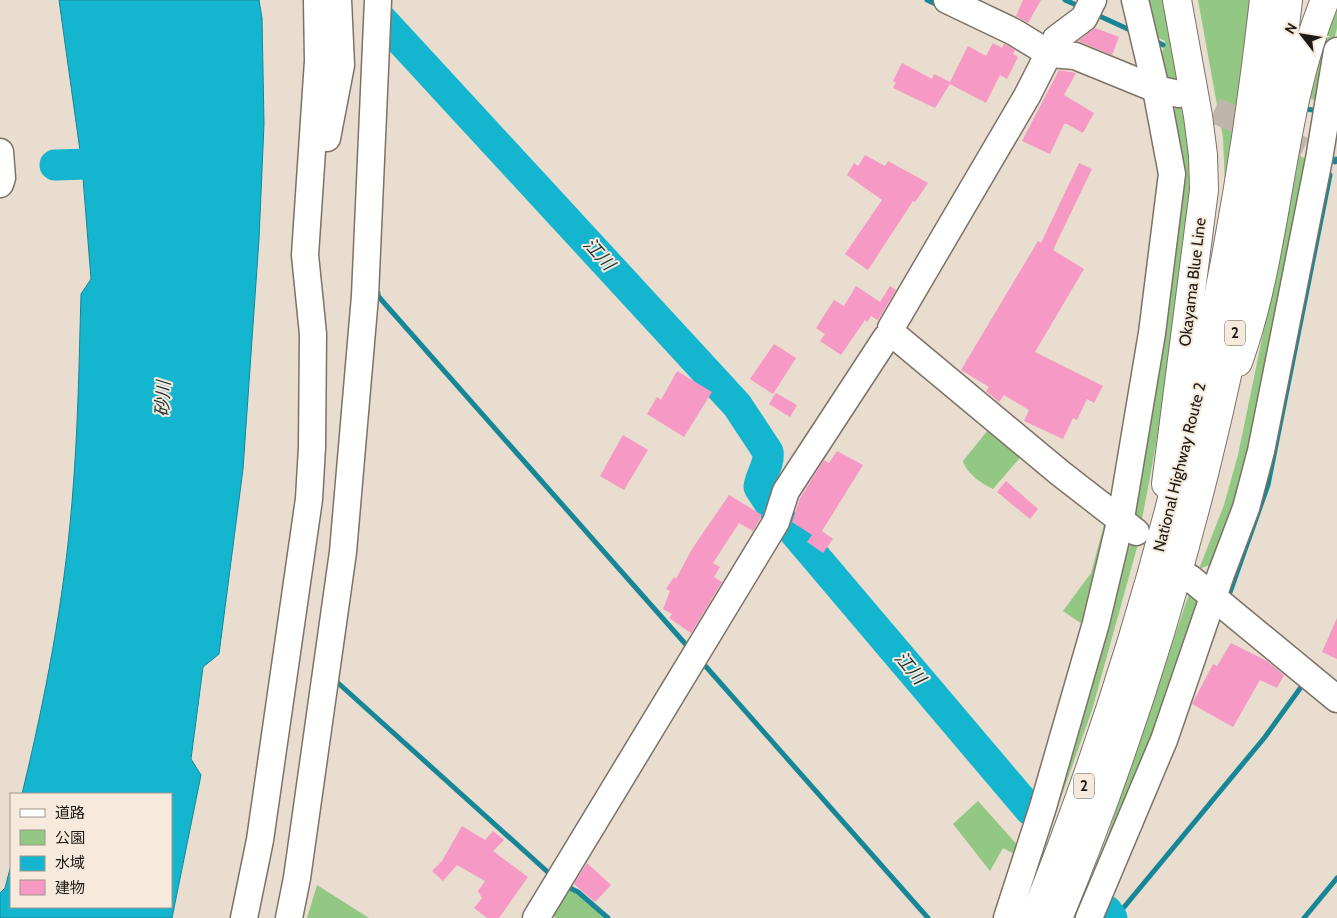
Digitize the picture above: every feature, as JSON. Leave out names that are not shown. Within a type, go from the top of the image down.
[{"type":"main road","name":"Okayama Blue Line","points":[[1155,565],[1204,190],[1204,155],[1176,0]]},
{"type":"main road","name":"National Highway Route 2","points":[[1034,918],[1082,791],[1155,565],[1175,490],[1218,299],[1241,172],[1264,0]]},
{"type":"main road","name":"National Highway Route 2","points":[[1058,918],[1101,808],[1136,709],[1177,574],[1213,432],[1241,303],[1265,173],[1288,0]]},
{"type":"main road","points":[[1213,432],[1251,326],[1299,90],[1313,31],[1326,0]]},
{"type":"street","points":[[244,918],[260,840],[309,499],[312,447],[313,334],[305,255],[318,61],[318,0]]},
{"type":"street","points":[[309,188],[320,177],[341,65],[338,0]]},
{"type":"street","points":[[289,918],[297,878],[343,552],[365,296],[378,0]]},
{"type":"street","points":[[946,0],[1014,32],[1050,54],[1075,56],[1168,91]]},
{"type":"street","points":[[1007,918],[1043,835],[1073,709],[1128,525],[1170,204],[1172,174],[1168,91],[1135,0]]},
{"type":"street","points":[[1091,7],[1060,35],[891,328],[894,334],[1060,473],[1128,525]]},
{"type":"street","points":[[1089,918],[1094,888],[1164,740],[1246,508],[1262,451],[1320,159],[1337,51]]},
{"type":"street","points":[[0,152],[2,178],[0,184]]},
{"type":"street","points":[[536,918],[776,522],[786,491],[803,462],[886,338],[894,334]]},
{"type":"street","points":[[1190,578],[1337,699]]},
{"type":"green space","points":[[1143,0],[1166,0],[1183,80],[1162,76],[1155,47],[1163,51],[1165,41],[1152,35]]},
{"type":"green space","points":[[1198,0],[1252,0],[1225,186],[1223,138]]},
{"type":"green space","points":[[1337,2],[1337,28],[1319,103],[1310,98],[1319,55]]},
{"type":"green space","points":[[1184,101],[1189,126],[1191,152],[1190,205],[1160,416],[1141,523],[1131,510],[1171,112]]},
{"type":"green space","points":[[1298,155],[1306,159],[1249,471],[1215,563],[1199,569],[1224,505],[1238,455],[1298,164]]},
{"type":"green space","points":[[992,425],[1024,453],[993,489],[971,474],[963,461]]},
{"type":"green space","points":[[1106,517],[1108,523],[1085,626],[1063,611],[1091,573]]},
{"type":"green space","points":[[1138,544],[1092,710],[1050,829],[1044,824],[1127,546]]},
{"type":"green space","points":[[1191,588],[1202,598],[1156,736],[1092,882]]},
{"type":"green space","points":[[978,801],[1021,849],[1018,856],[1003,848],[990,871],[953,824]]},
{"type":"green space","points":[[317,885],[369,918],[307,918]]},
{"type":"green space","points":[[562,887],[573,891],[605,918],[556,918],[550,913]]},
{"type":"water","name":"砂川","points":[[59,0],[259,0],[262,18],[264,124],[259,239],[243,469],[219,654],[203,667],[191,759],[201,775],[172,918],[0,918],[0,893],[5,888],[10,869],[10,908],[172,908],[172,793],[22,793],[46,686],[59,613],[72,502],[76,450],[81,294],[91,279],[82,165]]},
{"type":"building","points":[[1023,0],[1041,0],[1028,23],[1016,16]]},
{"type":"building","points":[[1095,28],[1119,37],[1112,55],[1078,41]]},
{"type":"building","points":[[993,43],[1002,48],[1004,44],[1007,45],[1015,50],[1013,54],[1018,57],[1007,79],[1000,75],[986,103],[950,84],[935,108],[893,88],[896,83],[893,81],[902,63],[932,79],[934,74],[950,82],[968,46],[986,56]]},
{"type":"building","points":[[1059,70],[1076,73],[1064,95],[1094,113],[1083,133],[1064,124],[1050,154],[1022,141]]},
{"type":"building","points":[[865,155],[885,166],[888,161],[928,183],[915,202],[913,201],[868,270],[845,254],[882,200],[847,175],[854,163],[858,166]]},
{"type":"building","points":[[1079,163],[1092,169],[1053,250],[1084,269],[1035,352],[1103,386],[1094,403],[1087,399],[1077,420],[1073,418],[1063,439],[1024,421],[1029,410],[1004,395],[999,402],[986,391],[989,387],[961,370],[1038,241],[1041,243]]},
{"type":"building","points":[[856,286],[880,302],[890,286],[896,290],[878,320],[871,316],[867,322],[865,320],[841,355],[820,341],[825,334],[816,328],[834,300],[844,306]]},
{"type":"building","points":[[774,344],[796,358],[773,394],[750,379]]},
{"type":"building","points":[[677,371],[712,392],[684,437],[647,414],[657,397],[661,400]]},
{"type":"building","points":[[776,393],[797,405],[790,417],[769,404]]},
{"type":"building","points":[[623,435],[648,450],[624,490],[600,476]]},
{"type":"building","points":[[837,451],[863,465],[822,531],[833,539],[823,553],[807,542],[812,535],[792,522],[800,498],[824,460],[829,463]]},
{"type":"building","points":[[1006,481],[1038,509],[1030,519],[997,492]]},
{"type":"building","points":[[729,495],[762,515],[753,531],[739,523],[713,563],[720,567],[714,577],[722,582],[691,633],[669,618],[672,614],[663,609],[670,591],[666,589],[674,577],[676,579],[692,549]]},
{"type":"building","points":[[1337,618],[1337,659],[1322,652]]},
{"type":"building","points":[[1231,643],[1267,661],[1284,675],[1277,688],[1260,680],[1233,727],[1192,704],[1213,664],[1217,666]]},
{"type":"building","points":[[462,826],[485,840],[493,831],[504,840],[493,851],[528,877],[499,918],[487,918],[474,908],[482,898],[478,891],[485,881],[457,865],[443,881],[432,871],[442,861]]},
{"type":"building","points":[[587,863],[611,885],[595,902],[574,884]]},
{"type":"waterway","points":[[927,0],[940,6]]},
{"type":"waterway","points":[[1065,0],[1081,7]]},
{"type":"waterway","points":[[1095,14],[1130,30]]},
{"type":"waterway","name":"江川","points":[[379,19],[382,20],[737,405],[768,452],[768,461],[759,487],[772,507]]},
{"type":"waterway","points":[[1153,40],[1163,45]]},
{"type":"waterway","points":[[1306,109],[1319,111]]},
{"type":"waterway","points":[[55,165],[124,163]]},
{"type":"waterway","points":[[1228,598],[1268,485],[1330,175]]},
{"type":"waterway","points":[[378,293],[378,296],[689,648]]},
{"type":"waterway","name":"江川","points":[[790,527],[1030,810]]},
{"type":"waterway","points":[[701,661],[928,918]]},
{"type":"waterway","points":[[337,682],[551,875]]},
{"type":"waterway","points":[[1115,918],[1265,737],[1304,683]]},
{"type":"waterway","points":[[1304,918],[1337,878]]},
{"type":"waterway","points":[[564,885],[578,892],[608,918]]},
{"type":"waterway","name":"江川","points":[[1107,911],[1112,918]]},
{"type":"waterway","name":"江川","points":[[1104,918],[1108,913]]},
{"type":"tunnel","points":[[1179,94],[1303,150]]}]
